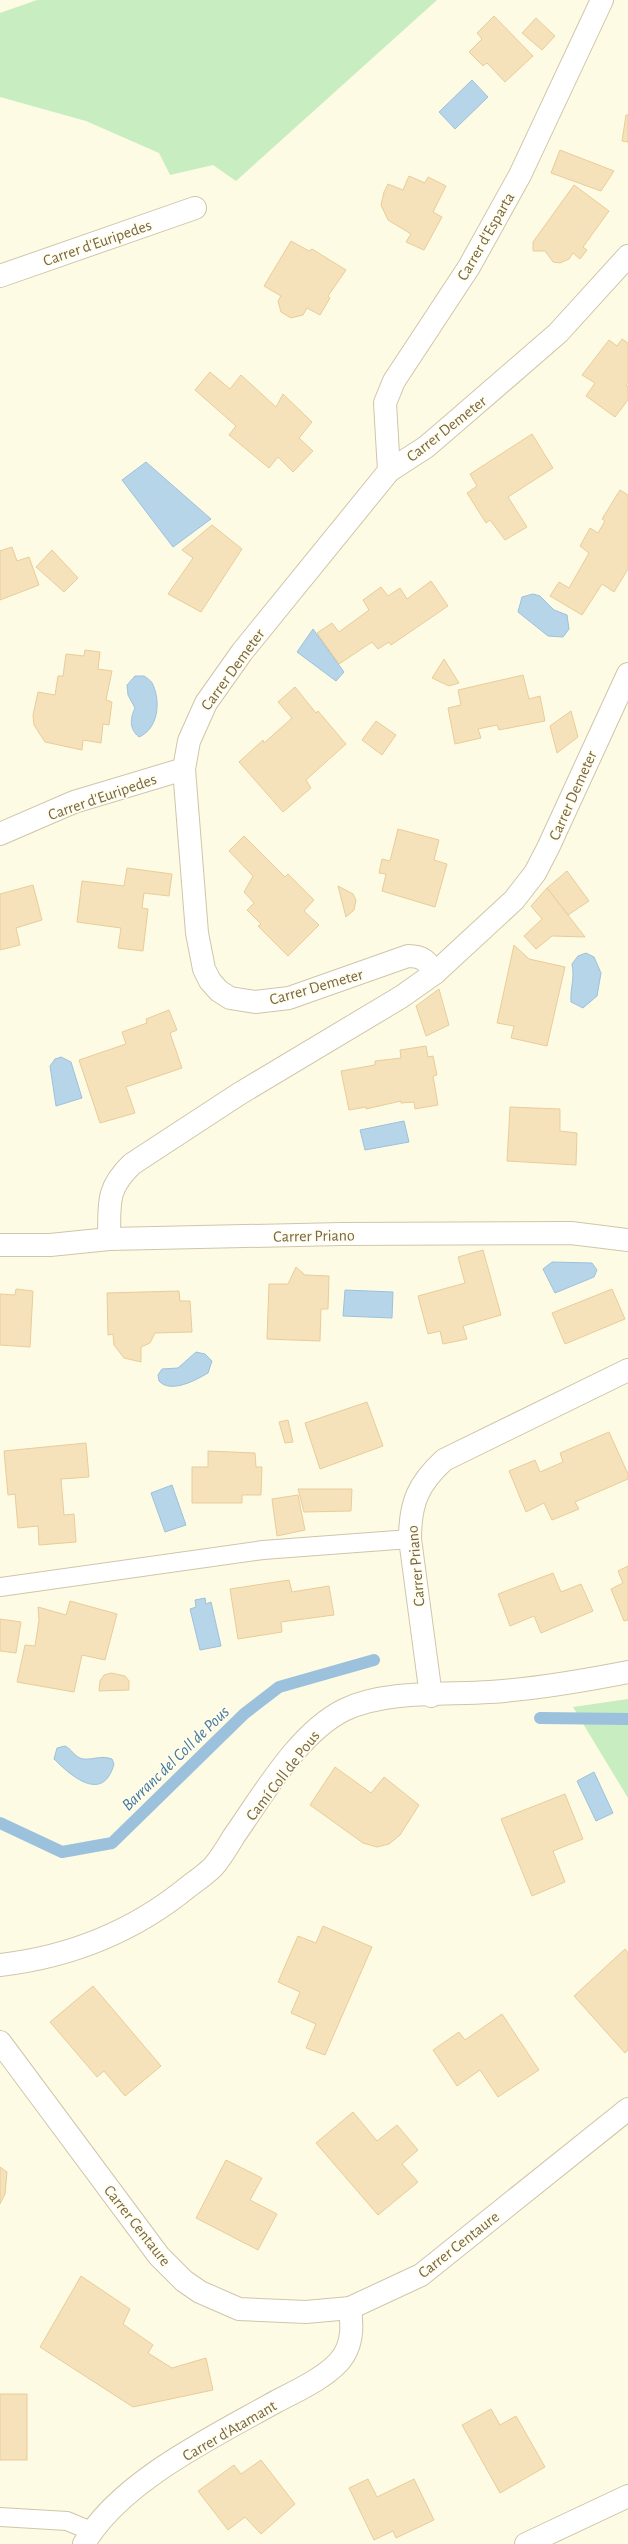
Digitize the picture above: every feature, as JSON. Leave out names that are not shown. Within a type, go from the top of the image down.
[{"type":"street","name":"Carrer d'Esparta","points":[[389,471],[385,403],[394,381],[469,267],[520,175],[602,0]]},
{"type":"street","name":"Carrer d'Euripedes","points":[[0,276],[195,208]]},
{"type":"street","name":"Carrer Demeter","points":[[435,973],[428,962],[419,956],[408,956],[289,998],[255,1002],[230,998],[219,991],[210,981],[204,968],[197,933],[184,769],[189,741],[206,703],[242,652],[308,568],[389,471],[448,428],[558,333],[628,256]]},
{"type":"street","name":"Carrer Demeter","points":[[110,1239],[110,1197],[119,1176],[132,1164],[239,1094],[401,996],[435,973],[514,900],[535,872],[628,674]]},
{"type":"street","name":"Carrer d'Euripedes","points":[[0,834],[74,802],[184,769]]},
{"type":"street","name":"Carrer Priano","points":[[0,1245],[50,1245],[110,1239],[571,1233],[628,1240]]},
{"type":"street","name":"Carrer Priano","points":[[431,1696],[410,1539],[411,1516],[418,1489],[429,1474],[444,1460],[628,1370]]},
{"type":"street","name":"Camí Coll de Pous","points":[[0,1965],[27,1962],[74,1950],[120,1932],[155,1912],[213,1867],[276,1777],[310,1736],[328,1720],[345,1709],[374,1700],[396,1697],[492,1692],[572,1684],[628,1672]]},
{"type":"street","name":"Carrer Centaure","points":[[0,2042],[159,2256],[184,2281],[216,2301],[239,2309],[306,2312],[350,2308],[422,2275],[628,2109]]},
{"type":"street","name":"Carrer d'Atamant","points":[[88,2537],[126,2494],[157,2473],[336,2366],[345,2355],[350,2341],[353,2328],[350,2308]]},
{"type":"street","points":[[526,2544],[628,2496]]},
{"type":"lane","points":[[0,1587],[263,1550],[410,1539]]},
{"type":"lane","points":[[0,2517],[67,2521],[88,2537]]},
{"type":"green space","points":[[37,0],[437,0],[236,181],[213,165],[170,175],[159,153],[86,121],[0,97],[0,13]]},
{"type":"green space","points":[[628,1699],[628,1798],[573,1707]]},
{"type":"water","points":[[472,80],[488,97],[455,129],[439,112]]},
{"type":"water","points":[[146,462],[211,519],[173,547],[122,480]]},
{"type":"water","points":[[533,594],[540,596],[554,610],[567,615],[569,629],[563,637],[548,636],[518,612],[522,597]]},
{"type":"water","points":[[313,629],[344,672],[336,681],[297,652]]},
{"type":"water","points":[[135,676],[144,676],[151,681],[157,699],[154,722],[145,733],[139,737],[133,730],[131,723],[135,708],[128,695],[127,685]]},
{"type":"water","points":[[586,953],[594,957],[601,973],[597,996],[583,1008],[571,1002],[573,975],[572,964],[578,956]]},
{"type":"water","points":[[61,1057],[71,1062],[82,1098],[56,1106],[50,1066],[55,1059]]},
{"type":"water","points":[[404,1121],[409,1142],[365,1150],[360,1130]]},
{"type":"water","points":[[552,1262],[592,1263],[597,1270],[594,1277],[555,1293],[543,1269]]},
{"type":"water","points":[[345,1290],[393,1292],[392,1318],[343,1316]]},
{"type":"water","points":[[196,1352],[205,1354],[212,1361],[208,1373],[190,1382],[177,1386],[164,1385],[159,1381],[158,1375],[162,1369],[178,1368]]},
{"type":"water","points":[[172,1485],[186,1525],[165,1532],[151,1493]]},
{"type":"water","points":[[205,1598],[206,1604],[211,1602],[221,1646],[200,1650],[190,1609],[196,1607],[195,1600]]},
{"type":"water","points":[[65,1746],[77,1757],[83,1759],[104,1757],[112,1759],[114,1764],[109,1776],[102,1782],[95,1784],[86,1783],[69,1773],[54,1759],[57,1748]]},
{"type":"water","points":[[594,1772],[613,1813],[596,1821],[577,1781]]},
{"type":"building","points":[[494,16],[533,56],[505,82],[487,63],[483,66],[469,52],[482,39],[477,33]]},
{"type":"building","points":[[536,18],[555,36],[542,50],[522,33]]},
{"type":"building","points":[[626,115],[628,115],[628,142],[622,141]]},
{"type":"building","points":[[560,150],[614,171],[601,191],[551,173]]},
{"type":"building","points":[[409,176],[425,183],[428,177],[446,186],[433,212],[442,217],[424,250],[406,242],[411,234],[388,220],[381,205],[384,192],[388,184],[403,190]]},
{"type":"building","points":[[574,185],[609,211],[583,247],[587,250],[580,259],[573,253],[569,259],[560,263],[553,262],[545,251],[533,251],[533,242]]},
{"type":"building","points":[[291,241],[309,251],[312,249],[346,270],[328,296],[330,298],[320,315],[307,308],[303,315],[291,318],[281,312],[278,301],[281,296],[264,286]]},
{"type":"building","points":[[622,339],[628,343],[628,382],[626,385],[628,386],[628,400],[615,417],[586,396],[595,383],[582,375],[609,340],[617,346]]},
{"type":"building","points":[[210,372],[230,389],[241,375],[276,407],[283,394],[312,422],[299,438],[313,451],[293,472],[278,457],[269,468],[229,435],[236,426],[195,390]]},
{"type":"building","points":[[532,434],[553,468],[508,497],[527,527],[505,540],[490,520],[486,523],[467,493],[477,486],[470,474]]},
{"type":"building","points":[[620,490],[628,495],[628,569],[614,592],[602,584],[582,615],[550,596],[559,582],[569,588],[589,553],[580,546],[590,528],[598,533],[605,521],[602,519]]},
{"type":"building","points":[[212,525],[242,549],[201,612],[168,594],[193,558],[182,550]]},
{"type":"building","points":[[12,547],[17,561],[29,557],[39,585],[0,600],[0,551]]},
{"type":"building","points":[[52,550],[78,578],[64,592],[36,567]]},
{"type":"building","points":[[431,581],[448,606],[391,645],[389,642],[378,649],[372,642],[339,664],[317,633],[332,623],[339,632],[369,610],[363,600],[381,587],[388,596],[400,588],[407,599]]},
{"type":"building","points":[[85,650],[100,652],[98,669],[112,671],[106,700],[112,702],[109,725],[103,724],[101,743],[83,740],[82,750],[45,742],[34,725],[33,715],[38,692],[55,695],[58,676],[63,676],[66,654],[84,656]]},
{"type":"building","points":[[444,659],[459,683],[449,686],[432,678]]},
{"type":"building","points":[[523,675],[529,699],[540,696],[545,721],[499,730],[497,725],[478,729],[481,738],[455,744],[448,708],[461,705],[458,690]]},
{"type":"building","points":[[295,687],[316,713],[318,711],[346,744],[306,780],[311,788],[283,812],[239,762],[263,740],[264,743],[292,718],[278,702]]},
{"type":"building","points":[[571,711],[578,737],[557,753],[550,726]]},
{"type":"building","points":[[376,721],[396,735],[382,755],[362,740]]},
{"type":"building","points":[[398,829],[439,840],[434,860],[447,864],[435,907],[382,891],[386,874],[379,873],[382,859],[390,861]]},
{"type":"building","points":[[244,836],[285,877],[288,874],[314,900],[304,911],[319,925],[288,956],[258,926],[261,924],[247,910],[254,903],[244,892],[253,876],[229,851]]},
{"type":"building","points":[[127,868],[172,874],[169,896],[144,893],[142,908],[148,909],[143,951],[118,948],[121,928],[77,922],[82,881],[124,886]]},
{"type":"building","points":[[567,871],[589,901],[568,915],[547,888]]},
{"type":"building","points":[[33,885],[42,920],[16,928],[20,945],[0,950],[0,894]]},
{"type":"building","points":[[338,886],[353,894],[356,900],[354,910],[346,917]]},
{"type":"building","points":[[547,888],[585,937],[552,936],[536,949],[524,936],[542,919],[531,906]]},
{"type":"building","points":[[514,945],[529,959],[565,967],[547,1046],[511,1038],[514,1026],[497,1023]]},
{"type":"building","points":[[439,989],[449,1025],[426,1036],[416,1006]]},
{"type":"building","points":[[169,1010],[177,1030],[170,1033],[182,1068],[126,1087],[135,1113],[100,1123],[79,1060],[126,1044],[122,1032],[147,1023],[146,1019]]},
{"type":"building","points":[[426,1046],[428,1057],[433,1056],[437,1075],[433,1076],[438,1105],[415,1109],[414,1102],[401,1103],[401,1101],[366,1109],[366,1107],[349,1110],[341,1071],[375,1065],[375,1061],[401,1058],[400,1050]]},
{"type":"building","points":[[510,1107],[560,1109],[560,1131],[577,1133],[576,1165],[507,1161]]},
{"type":"building","points":[[483,1250],[501,1315],[463,1326],[467,1339],[443,1344],[440,1331],[428,1334],[418,1296],[465,1283],[458,1257]]},
{"type":"building","points":[[296,1267],[305,1275],[329,1276],[328,1309],[321,1309],[320,1341],[267,1339],[269,1284],[288,1284]]},
{"type":"building","points":[[16,1289],[33,1291],[30,1347],[0,1345],[0,1294],[15,1295]]},
{"type":"building","points":[[612,1289],[625,1319],[565,1344],[552,1313]]},
{"type":"building","points":[[179,1291],[180,1301],[190,1301],[192,1332],[155,1333],[150,1343],[141,1347],[141,1362],[124,1358],[114,1345],[113,1334],[108,1335],[107,1293]]},
{"type":"building","points":[[367,1402],[383,1446],[320,1469],[305,1423]]},
{"type":"building","points":[[288,1420],[293,1442],[285,1443],[279,1422]]},
{"type":"building","points":[[609,1432],[628,1474],[628,1479],[575,1502],[579,1509],[552,1520],[544,1503],[526,1512],[509,1471],[535,1460],[540,1472],[563,1462],[560,1453]]},
{"type":"building","points":[[86,1443],[89,1477],[61,1479],[64,1515],[74,1514],[76,1542],[39,1545],[38,1526],[18,1528],[15,1494],[8,1495],[4,1451]]},
{"type":"building","points":[[208,1451],[255,1453],[256,1467],[262,1467],[261,1495],[242,1495],[242,1503],[192,1503],[192,1467],[208,1467]]},
{"type":"building","points":[[298,1489],[352,1489],[351,1511],[304,1512]]},
{"type":"building","points":[[298,1495],[305,1530],[277,1536],[272,1499]]},
{"type":"building","points":[[628,1566],[628,1620],[624,1621],[611,1589],[623,1583],[618,1571]]},
{"type":"building","points":[[553,1573],[561,1592],[581,1584],[593,1611],[541,1633],[534,1616],[510,1626],[498,1594]]},
{"type":"building","points":[[289,1580],[292,1592],[329,1586],[334,1615],[281,1622],[282,1632],[238,1639],[230,1589]]},
{"type":"building","points":[[70,1601],[117,1614],[105,1660],[82,1655],[74,1692],[17,1682],[25,1645],[35,1646],[39,1620],[38,1607],[66,1615]]},
{"type":"building","points":[[0,1619],[21,1622],[16,1653],[0,1651]]},
{"type":"building","points":[[111,1673],[125,1676],[129,1681],[129,1690],[99,1691],[100,1681],[104,1675]]},
{"type":"building","points":[[335,1767],[371,1793],[384,1777],[419,1805],[400,1835],[389,1844],[377,1847],[363,1843],[310,1805]]},
{"type":"building","points":[[565,1794],[583,1839],[553,1851],[565,1882],[532,1896],[501,1819]]},
{"type":"building","points":[[323,1926],[372,1947],[325,2055],[306,2048],[316,2024],[291,2013],[300,1992],[278,1982],[298,1936],[316,1943]]},
{"type":"building","points":[[625,1949],[628,1953],[628,2050],[625,2053],[574,1996]]},
{"type":"building","points":[[93,1986],[161,2066],[125,2096],[104,2071],[97,2077],[50,2022]]},
{"type":"building","points":[[502,2014],[539,2070],[498,2097],[480,2070],[457,2086],[433,2050],[459,2032],[465,2040]]},
{"type":"building","points":[[353,2112],[377,2141],[397,2125],[418,2150],[402,2164],[418,2182],[378,2215],[316,2143]]},
{"type":"building","points":[[226,2160],[262,2178],[250,2200],[277,2214],[258,2250],[196,2218]]},
{"type":"building","points":[[0,2167],[7,2172],[5,2194],[0,2204]]},
{"type":"building","points":[[81,2276],[130,2309],[123,2324],[153,2345],[148,2353],[172,2368],[206,2358],[213,2390],[133,2407],[40,2347]]},
{"type":"building","points":[[0,2394],[27,2394],[27,2460],[0,2460]]},
{"type":"building","points":[[491,2409],[500,2425],[516,2416],[545,2467],[500,2493],[462,2425]]},
{"type":"building","points":[[261,2460],[295,2504],[261,2534],[245,2517],[228,2530],[198,2491],[234,2465],[241,2474]]},
{"type":"building","points":[[368,2479],[377,2497],[414,2479],[434,2520],[396,2538],[393,2531],[374,2540],[349,2488]]},
{"type":"waterway","name":"Barranc del Coll de Pous","points":[[0,1823],[62,1852],[112,1843],[244,1714],[279,1687],[374,1660]]},
{"type":"waterway","name":"Barranc del Coll de Pous","points":[[540,1718],[628,1719]]}]
